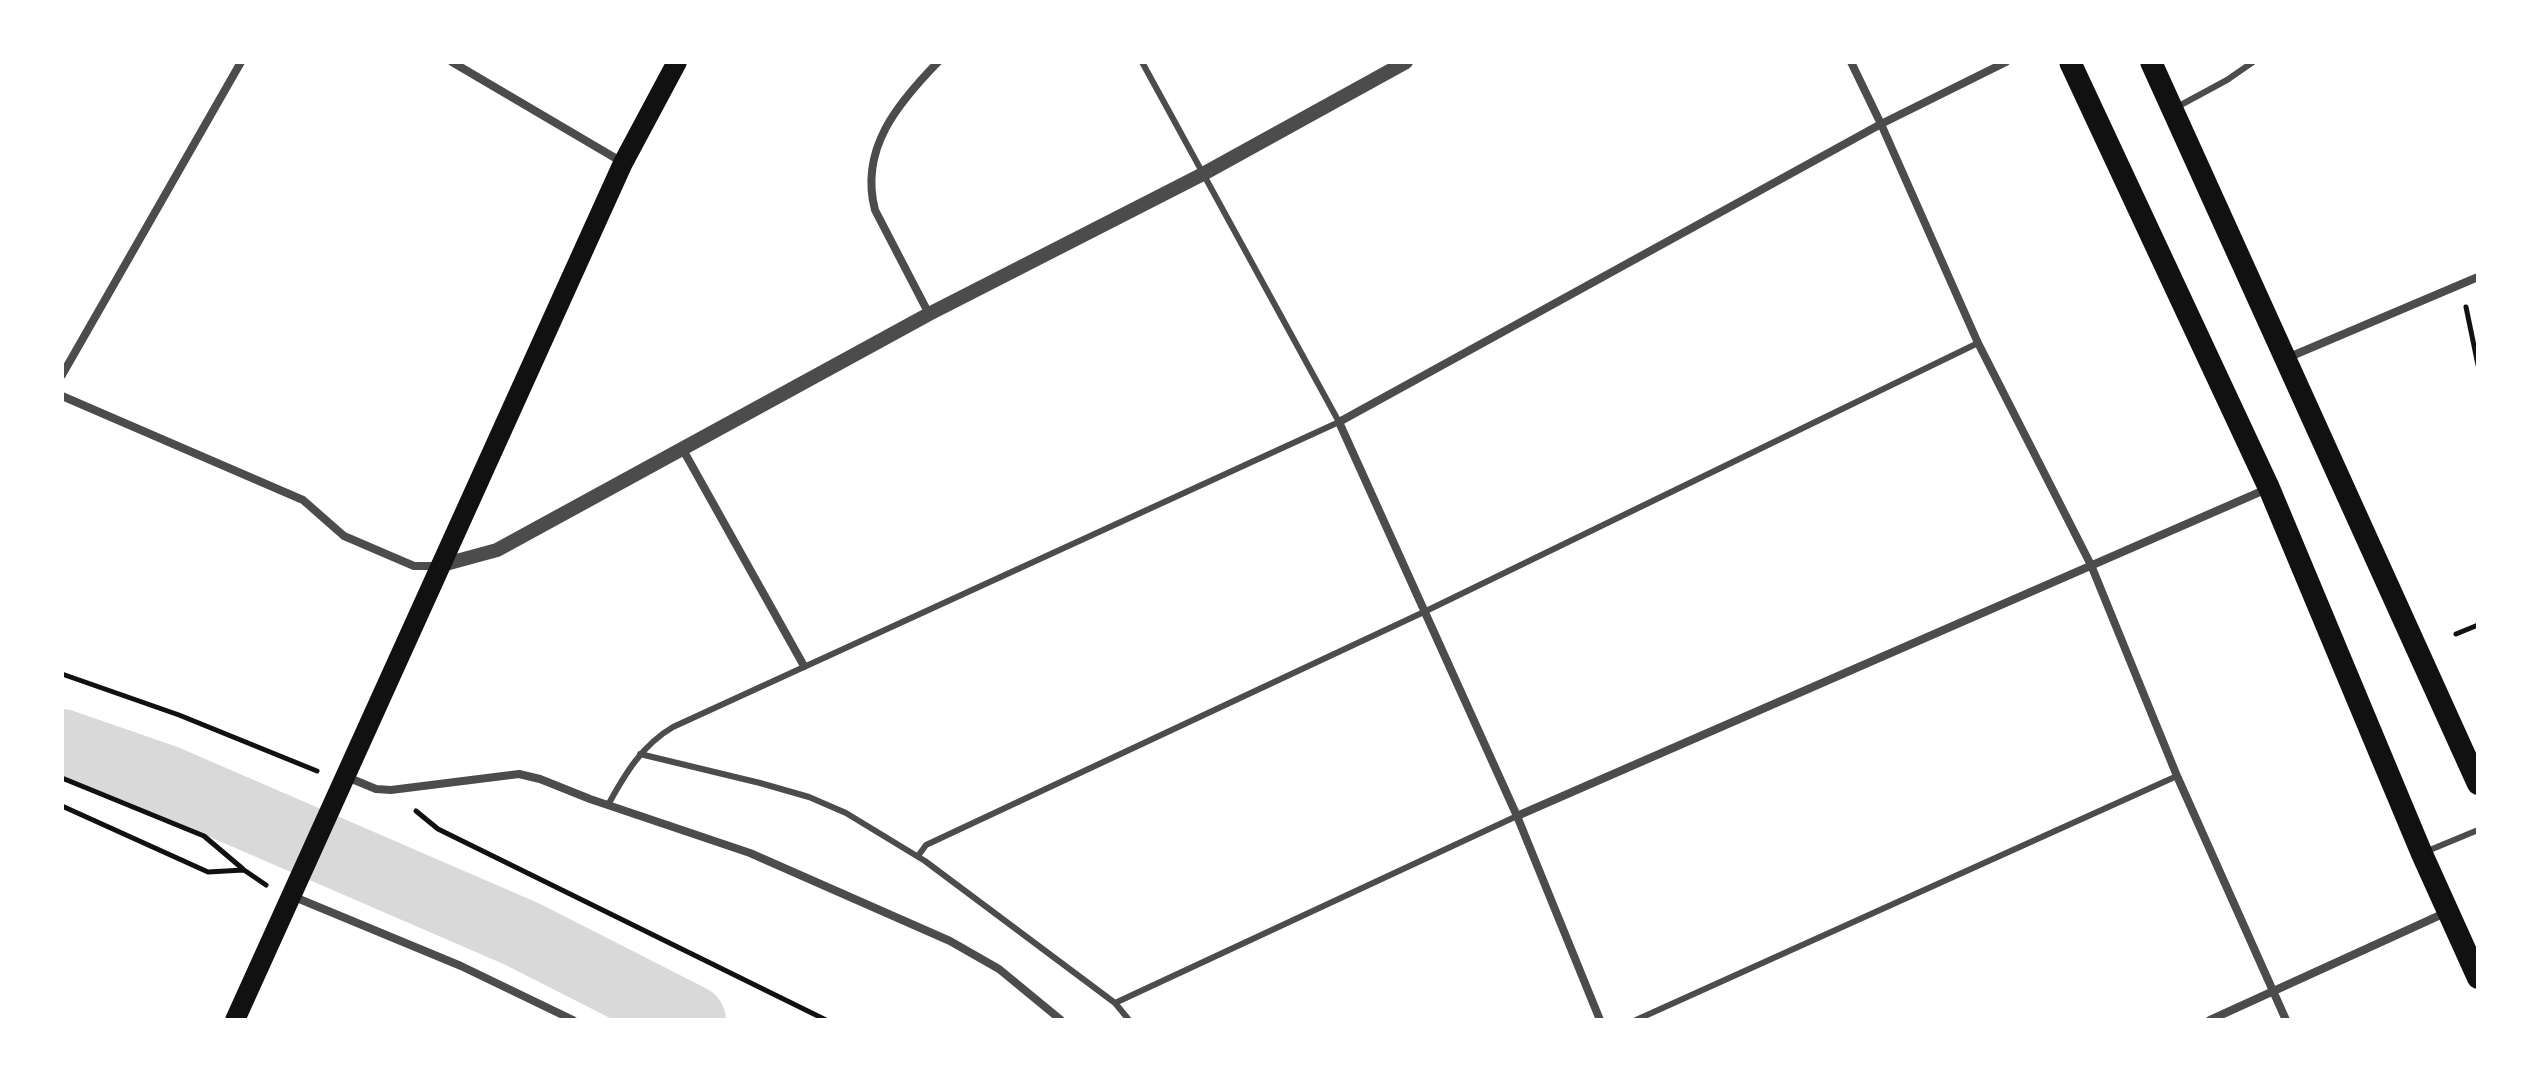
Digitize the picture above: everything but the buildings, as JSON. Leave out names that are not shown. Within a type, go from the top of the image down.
[{"type":"highway","points":[[2070,62],[2269,488],[2422,854],[2478,978]]},
{"type":"highway","points":[[2151,62],[2478,784]]},
{"type":"main road","points":[[235,1020],[623,163],[677,62]]},
{"type":"street","points":[[62,375],[241,62]]},
{"type":"street","points":[[452,62],[623,163]]},
{"type":"street","points":[[929,314],[875,210],[870,193],[877,149],[886,127],[898,105],[938,62]]},
{"type":"street","points":[[62,396],[303,500],[344,536],[414,566],[442,565],[497,550],[929,314],[1203,174],[1406,62]]},
{"type":"street","points":[[1851,62],[1978,343],[2091,565],[2177,776],[2286,1020]]},
{"type":"street","points":[[1600,1020],[1517,816],[1339,422],[1881,124],[2006,62]]},
{"type":"street","points":[[2287,358],[2478,277]]},
{"type":"street","points":[[682,448],[804,666]]},
{"type":"street","points":[[1517,816],[2269,488]]},
{"type":"street","points":[[346,776],[376,789],[391,790],[519,774],[540,779],[750,853],[950,941],[999,969],[1061,1020]]},
{"type":"street","points":[[295,888],[573,1020]]},
{"type":"street","points":[[2210,1020],[2448,911]]},
{"type":"lane","points":[[608,805],[640,754],[651,741],[673,727],[1339,422],[1142,62]]},
{"type":"lane","points":[[2172,109],[2227,80],[2253,62]]},
{"type":"lane","points":[[918,856],[926,845],[1426,611],[1978,343]]},
{"type":"lane","points":[[640,754],[809,797],[846,813],[918,856],[1115,1003],[1129,1020]]},
{"type":"lane","points":[[1636,1020],[2177,776]]},
{"type":"lane","points":[[1115,1003],[1517,816]]},
{"type":"lane","points":[[2422,854],[2478,830]]},
{"type":"path","points":[[2459,285],[2478,365]]},
{"type":"path","points":[[2456,634],[2478,625]]},
{"type":"path","points":[[62,674],[179,715],[308,769],[346,776]]},
{"type":"path","points":[[62,778],[204,836],[257,881],[295,888]]},
{"type":"path","points":[[391,790],[438,829],[826,1020]]},
{"type":"path","points":[[62,806],[208,872],[244,870]]},
{"type":"waterway","points":[[62,744],[166,780],[522,934],[691,1020]]}]
